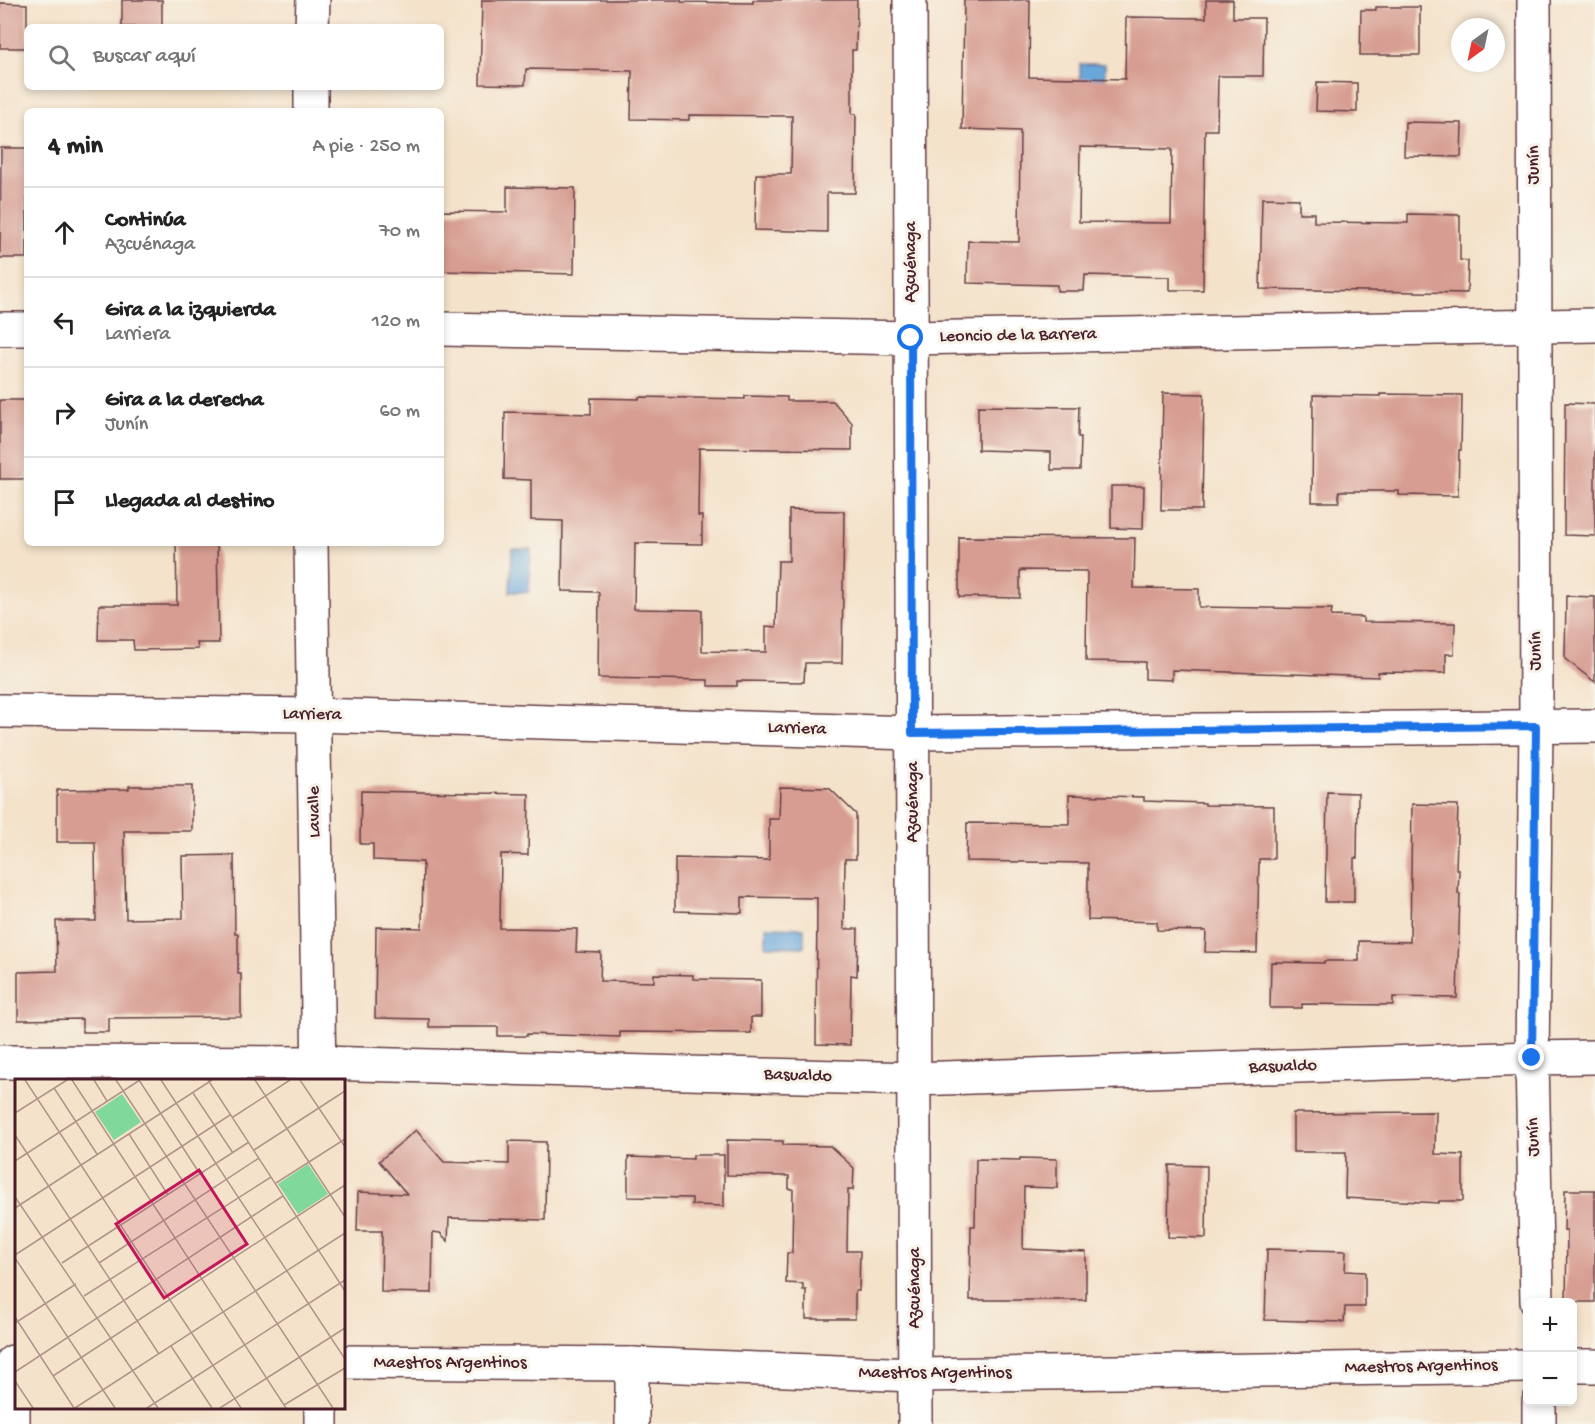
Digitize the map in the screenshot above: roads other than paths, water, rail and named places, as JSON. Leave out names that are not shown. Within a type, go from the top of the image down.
[{"type":"street","points":[[312,24],[313,0]]},
{"type":"street","name":"Azcuénaga","points":[[910,0],[915,1424]]},
{"type":"street","name":"Junín","points":[[1534,0],[1536,726],[1532,1058],[1538,1298]]},
{"type":"street","points":[[311,90],[311,108]]},
{"type":"street","name":"Leoncio de la Barrera","points":[[444,329],[911,338],[1595,325]]},
{"type":"street","points":[[0,329],[24,329]]},
{"type":"street","name":"Lavalle","points":[[311,546],[319,1072]]},
{"type":"street","name":"Larriera","points":[[0,711],[314,715],[912,733],[1595,726]]},
{"type":"street","name":"Basualdo","points":[[0,1062],[319,1072],[914,1079],[1595,1057]]},
{"type":"street","points":[[10,1362],[13,1424]]},
{"type":"street","name":"Maestros Argentinos","points":[[345,1362],[632,1364],[915,1375],[1523,1366]]},
{"type":"street","points":[[632,1364],[632,1424]]},
{"type":"street","points":[[1577,1365],[1595,1366]]},
{"type":"street","points":[[1539,1406],[1539,1424]]},
{"type":"water","points":[[1080,64],[1105,64],[1104,105],[1080,104]]},
{"type":"water","points":[[512,549],[531,549],[529,592],[510,592]]},
{"type":"water","points":[[766,927],[804,928],[804,947],[766,946]]}]
